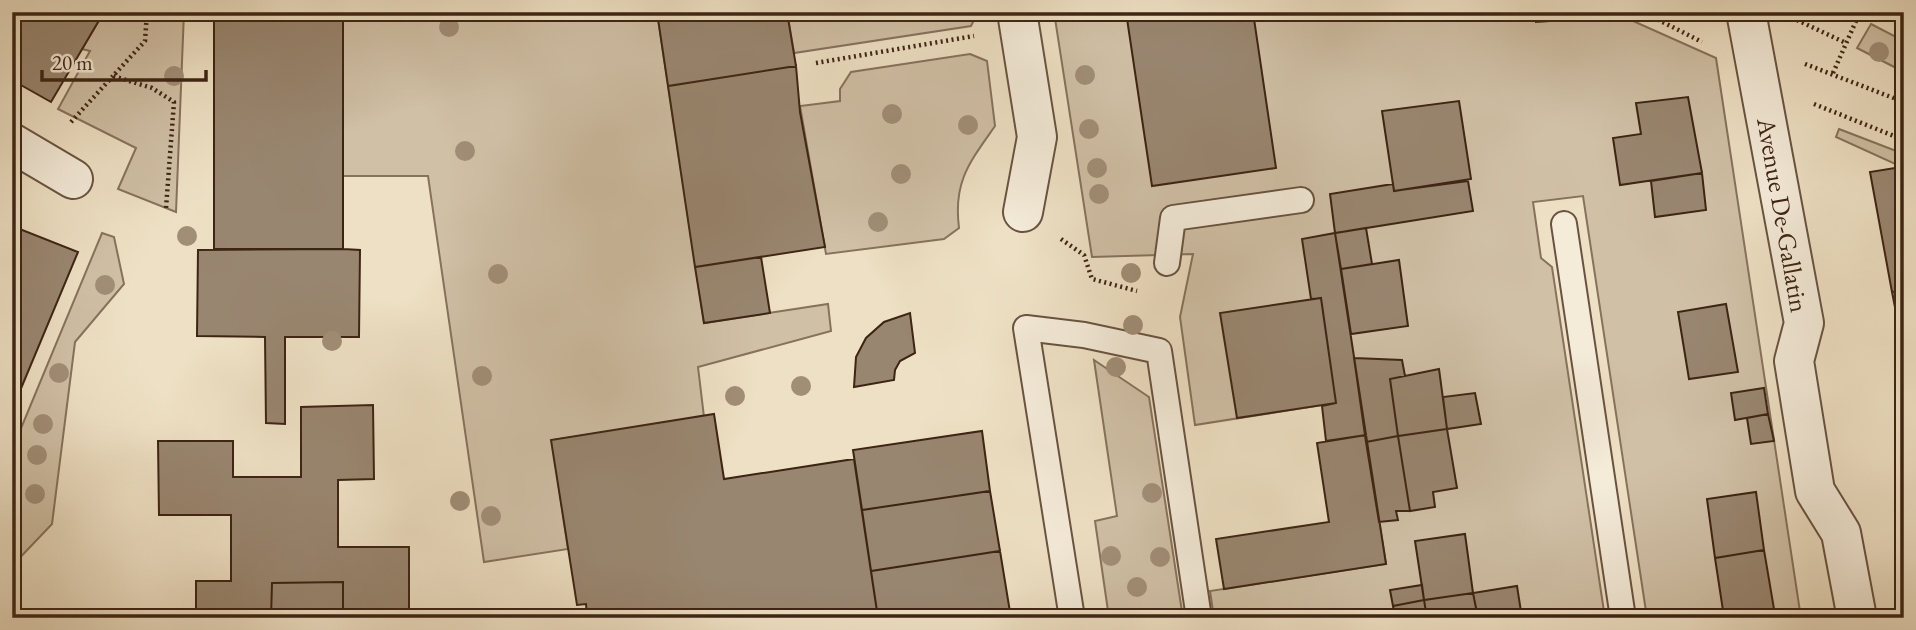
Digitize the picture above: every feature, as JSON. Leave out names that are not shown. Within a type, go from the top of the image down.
[{"type":"street","points":[[1017,12],[1037,137],[1023,212]]},
{"type":"street","name":"Avenue De-Gallatin","points":[[1746,12],[1804,323],[1794,361],[1815,491],[1841,533],[1857,618]]},
{"type":"street","points":[[12,143],[73,179]]},
{"type":"lane","points":[[1167,263],[1172,218],[1301,200]]},
{"type":"lane","points":[[1564,224],[1623,618]]},
{"type":"lane","points":[[1072,618],[1026,328],[1084,335],[1159,351],[1199,618]]},
{"type":"path","points":[[68,125],[145,41],[147,12]]},
{"type":"path","points":[[1643,12],[1705,44]]},
{"type":"path","points":[[1833,73],[1860,12]]},
{"type":"path","points":[[1795,19],[1846,43]]},
{"type":"path","points":[[816,63],[975,36]]},
{"type":"path","points":[[1796,60],[1904,102]]},
{"type":"path","points":[[113,76],[152,88],[174,102],[166,208]]},
{"type":"path","points":[[1809,102],[1904,140]]},
{"type":"path","points":[[1023,212],[1084,255],[1092,279],[1140,292]]},
{"type":"shaded area","points":[[93,12],[184,12],[176,212],[118,189],[136,148],[58,109],[90,51],[82,49],[101,17]]},
{"type":"shaded area","points":[[343,12],[657,12],[704,323],[828,304],[831,331],[698,367],[704,417],[552,440],[568,549],[484,562],[428,176],[343,176]]},
{"type":"shaded area","points":[[787,12],[978,12],[971,26],[794,53]]},
{"type":"shaded area","points":[[1054,12],[1613,12],[1716,58],[1801,618],[1647,618],[1583,196],[1533,202],[1541,258],[1552,267],[1605,618],[1214,618],[1210,591],[1386,564],[1360,399],[1195,425],[1180,317],[1193,254],[1092,257]]},
{"type":"shaded area","points":[[1871,24],[1904,41],[1904,72],[1857,48]]},
{"type":"shaded area","points":[[970,54],[987,61],[995,126],[965,173],[959,197],[959,228],[944,239],[826,254],[800,106],[840,101],[840,89],[851,72]]},
{"type":"shaded area","points":[[1839,129],[1904,154],[1904,168],[1836,137]]},
{"type":"shaded area","points":[[102,233],[114,237],[124,284],[75,342],[52,524],[12,566],[12,450]]},
{"type":"shaded area","points":[[1094,360],[1149,397],[1183,618],[1109,618],[1095,521],[1117,516]]},
{"type":"building","points":[[12,12],[93,12],[101,17],[51,102],[12,80]]},
{"type":"building","points":[[214,12],[343,12],[343,249],[214,249]]},
{"type":"building","points":[[657,12],[787,12],[796,66],[668,86]]},
{"type":"building","points":[[1126,12],[1253,12],[1276,168],[1152,186]]},
{"type":"building","points":[[1535,12],[1563,12],[1564,20],[1536,22]]},
{"type":"building","points":[[796,66],[800,112],[825,247],[695,267],[668,86]]},
{"type":"building","points":[[1688,97],[1702,173],[1620,185],[1613,138],[1641,134],[1636,103]]},
{"type":"building","points":[[1459,101],[1471,179],[1394,191],[1382,111]]},
{"type":"building","points":[[1904,168],[1904,290],[1892,292],[1870,172]]},
{"type":"building","points":[[1702,173],[1706,210],[1655,217],[1651,181]]},
{"type":"building","points":[[1468,181],[1473,211],[1335,233],[1330,194],[1393,184],[1394,191]]},
{"type":"building","points":[[12,226],[78,252],[12,410]]},
{"type":"building","points":[[1366,228],[1372,264],[1341,269],[1335,233]]},
{"type":"building","points":[[1335,233],[1366,435],[1326,441],[1322,406],[1336,403],[1321,298],[1311,299],[1302,239]]},
{"type":"building","points":[[198,250],[360,250],[359,337],[285,337],[285,424],[266,423],[265,337],[197,336]]},
{"type":"building","points":[[761,257],[770,313],[704,323],[695,267]]},
{"type":"building","points":[[1399,260],[1408,326],[1351,334],[1341,269]]},
{"type":"building","points":[[1904,290],[1904,353],[1892,292]]},
{"type":"building","points":[[1321,298],[1336,403],[1237,418],[1220,313]]},
{"type":"building","points":[[1726,304],[1738,372],[1689,379],[1678,312]]},
{"type":"building","points":[[910,313],[915,353],[900,361],[894,380],[854,387],[856,357],[866,338],[884,322]]},
{"type":"building","points":[[1354,358],[1402,360],[1405,376],[1390,379],[1398,436],[1366,442]]},
{"type":"building","points":[[1439,369],[1447,429],[1398,436],[1390,379]]},
{"type":"building","points":[[1764,388],[1768,414],[1735,420],[1731,393]]},
{"type":"building","points":[[1475,393],[1481,424],[1447,429],[1443,397]]},
{"type":"building","points":[[373,405],[374,479],[338,480],[338,547],[409,547],[409,618],[343,618],[343,582],[272,583],[271,618],[196,618],[196,581],[231,581],[231,515],[159,515],[158,441],[233,441],[233,477],[301,477],[301,407]]},
{"type":"building","points":[[714,414],[724,479],[854,459],[878,618],[594,618],[587,616],[586,604],[577,605],[551,440]]},
{"type":"building","points":[[1768,414],[1774,441],[1751,444],[1747,418]]},
{"type":"building","points":[[1447,429],[1457,488],[1433,492],[1435,507],[1410,511],[1398,436]]},
{"type":"building","points":[[982,431],[990,491],[862,510],[853,450]]},
{"type":"building","points":[[1366,435],[1386,564],[1224,589],[1216,539],[1329,522],[1317,443]]},
{"type":"building","points":[[1398,436],[1410,511],[1396,511],[1398,520],[1379,522],[1366,442]]},
{"type":"building","points":[[990,491],[1000,551],[871,571],[862,510]]},
{"type":"building","points":[[1756,492],[1764,550],[1715,558],[1707,499]]},
{"type":"building","points":[[1465,534],[1473,593],[1424,600],[1415,541]]},
{"type":"building","points":[[1764,550],[1774,609],[1724,617],[1715,558]]},
{"type":"building","points":[[1000,551],[1010,612],[971,618],[878,618],[871,571]]},
{"type":"building","points":[[343,582],[343,618],[271,618],[272,583]]},
{"type":"building","points":[[1422,585],[1424,600],[1393,606],[1390,590]]},
{"type":"building","points":[[1517,586],[1522,618],[1478,618],[1473,593]]},
{"type":"building","points":[[1473,593],[1478,618],[1427,618],[1424,600]]},
{"type":"building","points":[[1424,600],[1427,618],[1395,618],[1393,606]]}]
